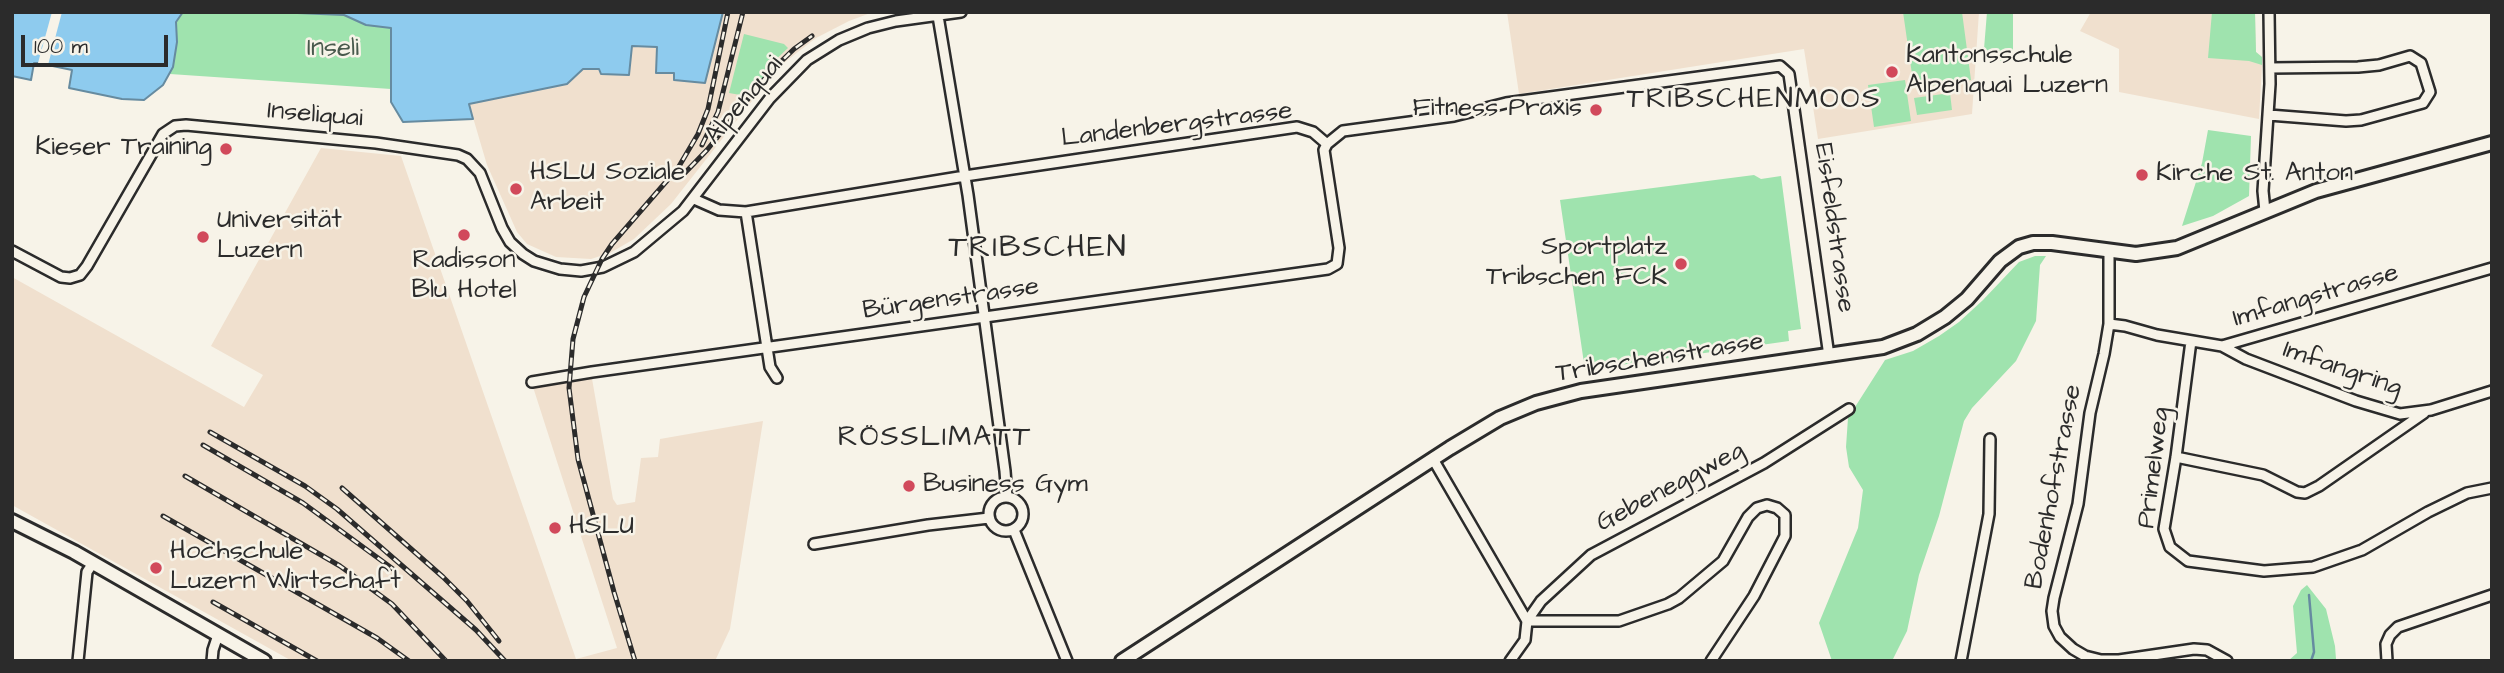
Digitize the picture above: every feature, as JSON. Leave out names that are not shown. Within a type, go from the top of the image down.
[{"type":"street","name":"Alpenquai","points":[[450,153],[467,159],[480,173],[510,242],[534,261],[561,269],[588,271],[618,262],[659,233],[694,199],[775,92],[807,60],[839,40],[868,28],[896,21],[961,12]]},
{"type":"street","points":[[2265,211],[2263,191],[2269,115],[2269,12]]},
{"type":"street","points":[[938,16],[985,317],[1006,497]]},
{"type":"street","points":[[2269,115],[2361,120],[2423,103],[2430,92],[2421,63],[2410,56],[2369,66],[2270,68]]},
{"type":"street","name":"Landenbergstrasse","points":[[694,199],[713,209],[746,212],[965,176],[1297,127],[1313,132],[1327,144],[1343,131],[1454,116],[1506,103],[1777,65],[1783,67]]},
{"type":"street","name":"Eisfeldstrasse","points":[[1783,67],[1789,74],[1829,356]]},
{"type":"street","name":"Inseliquai","points":[[12,251],[61,277],[77,276],[87,266],[163,134],[175,126],[376,143],[450,153]]},
{"type":"street","points":[[2109,251],[2136,254],[2177,248],[2316,191],[2492,143]]},
{"type":"street","name":"Bürgenstrasse","points":[[533,382],[1328,269],[1337,264],[1339,248],[1324,150],[1327,144]]},
{"type":"street","points":[[746,212],[770,367],[777,378]]},
{"type":"street","name":"Tribschenstrasse","points":[[1122,661],[1500,418],[1545,400],[1581,391],[1883,347],[1916,334],[1945,317],[1967,299],[2008,254],[2019,247],[2033,243],[2052,243],[2109,251]]},
{"type":"street","name":"Bodenhofstrasse","points":[[2109,251],[2109,324],[2090,413],[2078,504],[2054,598],[2054,626],[2060,637],[2073,649],[2085,656],[2101,660],[2119,660],[2194,649],[2207,650],[2227,661]]},
{"type":"street","name":"Imfangstrasse","points":[[2109,324],[2222,346],[2492,268]]},
{"type":"street","name":"Primelweg","points":[[2191,341],[2164,529],[2170,547],[2188,561],[2256,570],[2302,569],[2343,558],[2447,502],[2467,493],[2492,488]]},
{"type":"street","name":"Imfangring","points":[[2222,346],[2244,358],[2379,409],[2400,414],[2427,411],[2492,391]]},
{"type":"street","name":"Gebeneggweg","points":[[1510,661],[1525,640],[1527,621],[1541,601],[1591,555],[1764,463],[1849,409]]},
{"type":"street","points":[[2176,457],[2263,475],[2297,492],[2305,493],[2427,411]]},
{"type":"street","points":[[1961,661],[1989,514],[1990,439]]},
{"type":"street","points":[[1433,459],[1527,621],[1619,621],[1668,604],[1723,561],[1748,517],[1757,508],[1767,505],[1777,508],[1785,515],[1785,537],[1754,596],[1711,661]]},
{"type":"street","points":[[1006,497],[1018,501],[1024,512],[1022,522],[1014,530],[999,530],[989,518],[993,503],[1006,497]]},
{"type":"street","points":[[12,514],[47,534],[53,541]]},
{"type":"street","points":[[814,544],[989,518]]},
{"type":"street","points":[[12,521],[93,562],[264,661]]},
{"type":"street","points":[[1014,530],[1067,661]]},
{"type":"street","points":[[78,661],[87,572],[93,562]]},
{"type":"street","points":[[2387,661],[2386,644],[2398,627],[2492,595]]},
{"type":"street","points":[[212,661],[218,635]]},
{"type":"shaded area","points":[[723,12],[873,12],[816,38],[785,62],[671,204],[634,239],[610,253],[591,259],[556,257],[527,244],[517,232],[487,165],[469,104],[583,68],[599,69],[631,46],[657,47],[675,73],[674,80],[704,83]]},
{"type":"shaded area","name":"Kantonsschule Alpenquai Luzern","points":[[1507,12],[1979,12],[1972,114],[1818,139],[1804,49],[1519,94]]},
{"type":"shaded area","points":[[2091,12],[2255,12],[2256,52],[2262,57],[2259,119],[2119,92],[2119,49],[2080,31]]},
{"type":"shaded area","points":[[321,148],[401,156],[576,659],[617,648],[533,387],[591,373],[613,499],[617,505],[635,502],[641,458],[658,457],[660,439],[763,421],[730,629],[715,661],[292,661],[12,505],[12,277],[244,407],[263,375],[211,346]]},
{"type":"green space","name":"Inseli","points":[[183,12],[333,14],[344,15],[366,25],[391,28],[391,89],[170,74],[177,42],[176,22]]},
{"type":"green space","points":[[1903,12],[1962,12],[1971,80],[1914,88]]},
{"type":"green space","points":[[1987,12],[2013,12],[2013,50],[2001,61],[1984,49]]},
{"type":"green space","points":[[2212,12],[2255,12],[2256,52],[2262,57],[2262,65],[2249,61],[2208,58]]},
{"type":"green space","points":[[744,34],[784,44],[788,48],[766,69],[772,75],[762,86],[757,83],[746,96],[729,93]]},
{"type":"green space","points":[[1905,80],[1911,121],[1874,127],[1868,85]]},
{"type":"green space","points":[[1950,93],[1952,110],[1917,115],[1914,98]]},
{"type":"green space","points":[[2208,130],[2251,136],[2249,196],[2213,216],[2182,226],[2202,163]]},
{"type":"green space","name":"Sportplatz Tribschen FCK","points":[[1754,175],[1761,179],[1781,176],[1801,329],[1788,331],[1789,341],[1585,370],[1560,200]]},
{"type":"green space","points":[[2035,256],[2046,256],[2040,265],[2036,321],[2016,361],[1972,408],[1964,421],[1939,516],[1919,575],[1907,631],[1892,661],[1832,661],[1819,623],[1858,528],[1863,490],[1849,467],[1846,447],[1848,418],[1885,360],[1913,351],[1939,336],[1983,300],[2019,262]]},
{"type":"green space","points":[[2307,585],[2326,609],[2335,646],[2334,661],[2288,661],[2297,653],[2293,606],[2301,590]]},
{"type":"water","points":[[12,12],[183,12],[176,22],[177,42],[173,67],[163,85],[144,100],[122,99],[69,88],[72,70],[38,63],[34,63],[31,80],[12,76]]},
{"type":"water","points":[[274,12],[723,12],[705,83],[674,80],[674,73],[656,73],[657,47],[632,46],[629,75],[601,74],[599,69],[583,69],[567,84],[469,104],[473,119],[403,122],[391,102],[391,28],[366,25],[344,15]]},
{"type":"pier","points":[[52,12],[62,12],[48,65],[38,63]]},
{"type":"waterway","points":[[2309,595],[2314,652],[2311,661]]},
{"type":"railway","points":[[635,661],[578,459],[569,388],[573,339],[584,297],[602,259],[678,168],[698,134],[708,109],[728,12]]},
{"type":"railway","points":[[702,145],[718,112],[743,12]]},
{"type":"railway","points":[[679,179],[707,150],[770,72],[812,36]]},
{"type":"railway","points":[[210,432],[305,486],[337,509],[476,630],[505,661]]},
{"type":"railway","points":[[203,445],[303,503],[393,569]]},
{"type":"railway","points":[[185,476],[340,566],[392,604],[446,661]]},
{"type":"railway","points":[[342,488],[443,577],[467,601],[499,641]]},
{"type":"railway","points":[[163,516],[377,638],[409,661]]},
{"type":"railway","points":[[213,602],[317,661]]},
{"type":"place","name":"Kantonsschule Alpenquai Luzern","points":[[1892,72]]},
{"type":"place","name":"Fitness Praxis","points":[[1596,110]]},
{"type":"place","name":"Kieser Training","points":[[226,149]]},
{"type":"place","name":"Kirche St. Anton","points":[[2142,175]]},
{"type":"place","name":"HSLU Soziale Arbeit","points":[[516,189]]},
{"type":"place","name":"Radisson Blu Hotel","points":[[464,235]]},
{"type":"place","name":"Universität Luzern","points":[[203,237]]},
{"type":"place","name":"Sportplatz Tribschen FCK","points":[[1681,264]]},
{"type":"place","name":"Business Gym","points":[[909,486]]},
{"type":"place","name":"HSLU","points":[[555,528]]},
{"type":"place","name":"Hochschule Luzern Wirtschaft","points":[[156,568]]},
{"type":"district","name":"TRIBSCHENMOOS","points":[[1754,101]]},
{"type":"district","name":"TRIBSCHEN","points":[[1038,250]]},
{"type":"district","name":"RÖSSLIMATT","points":[[935,439]]}]
